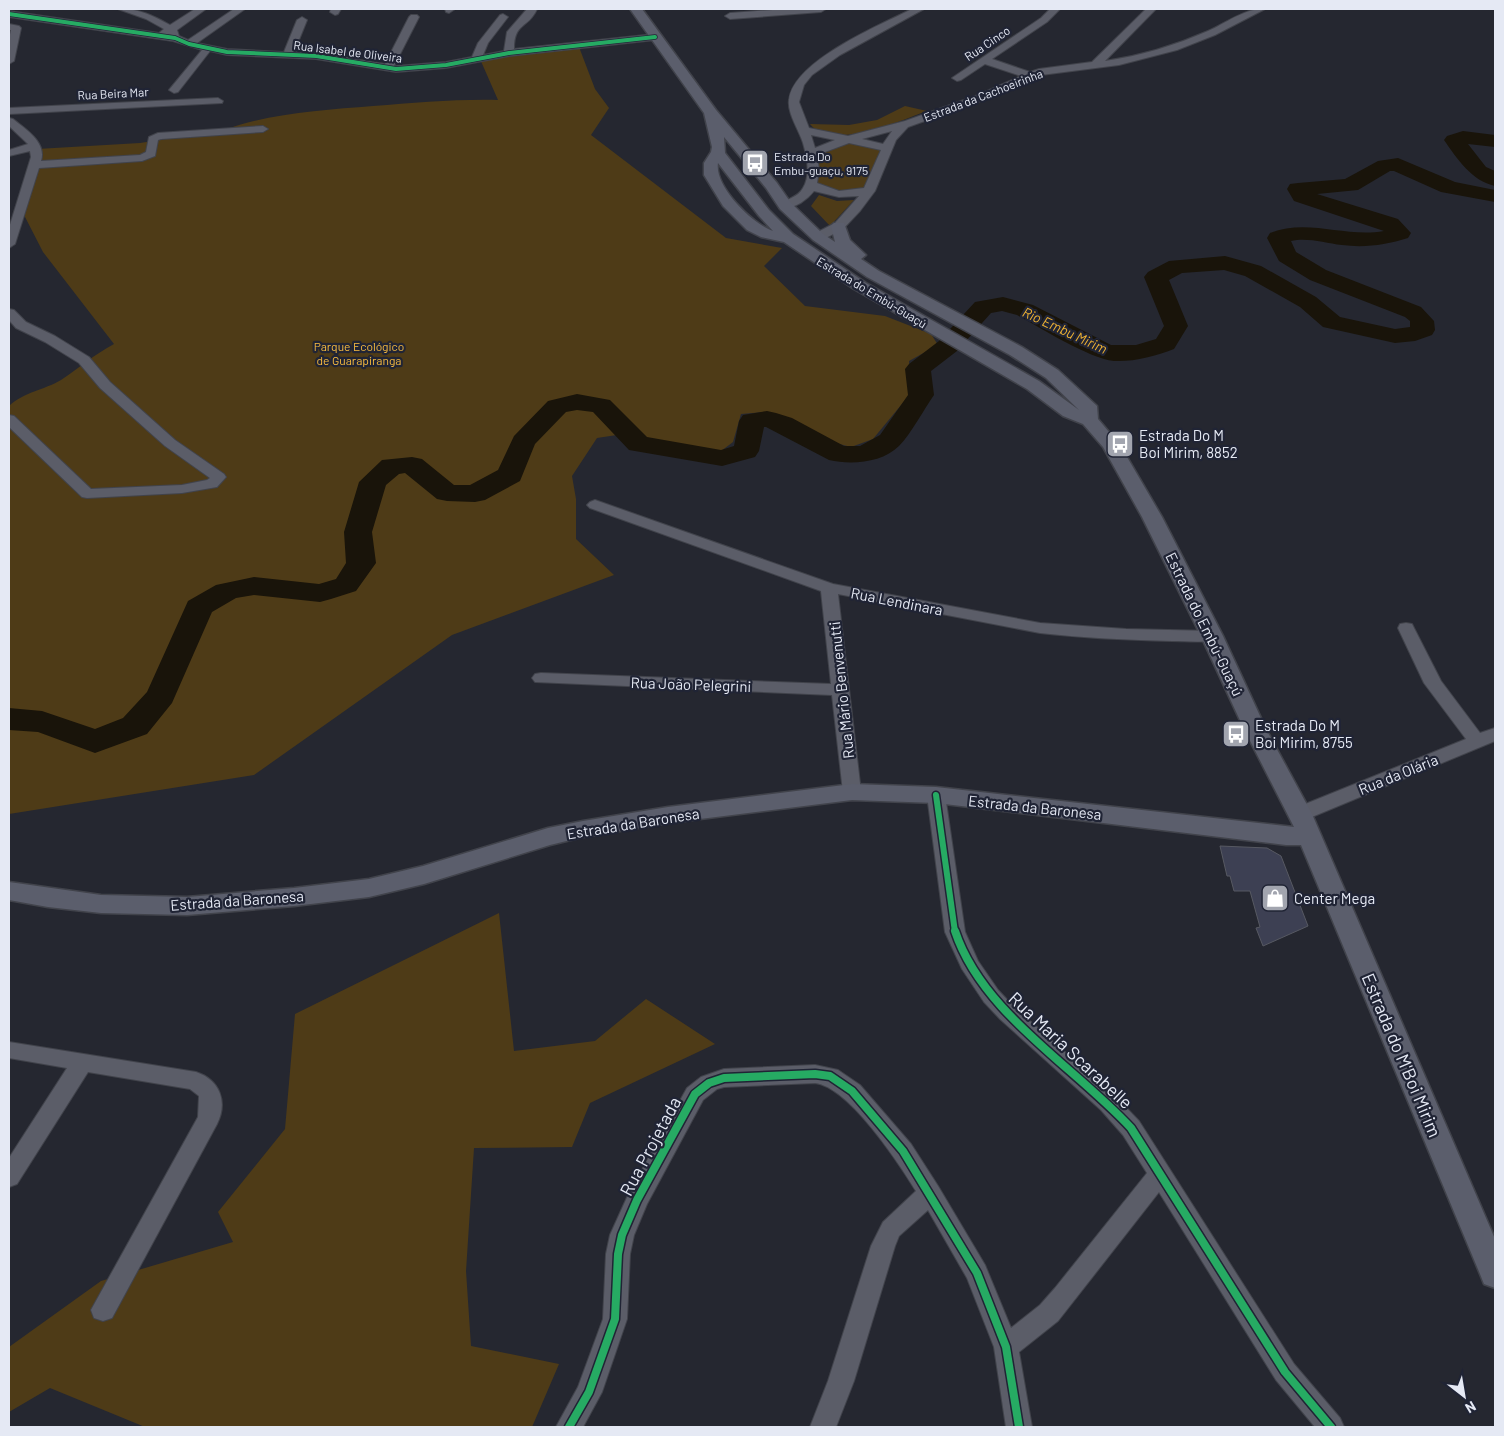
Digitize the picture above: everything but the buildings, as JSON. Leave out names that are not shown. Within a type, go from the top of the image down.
[{"type":"main road","name":"Estrada do Embú-Guaçú","points":[[636,9],[711,113],[772,186],[785,206],[818,237],[873,274],[1016,351],[1052,374],[1088,406],[1089,420]]},
{"type":"main road","name":"Estrada do Embú-Guaçú","points":[[711,113],[718,153],[764,213],[788,238],[817,259],[900,309],[1033,385],[1069,412],[1089,420],[1116,452],[1152,517],[1212,636],[1255,729],[1294,833]]},
{"type":"main road","points":[[718,153],[711,160],[710,166],[713,180],[731,206],[759,232],[788,238],[818,237]]},
{"type":"main road","points":[[764,213],[785,206]]},
{"type":"main road","points":[[839,226],[840,236],[848,247],[895,280],[914,296]]},
{"type":"main road","name":"Estrada da Baronesa","points":[[9,891],[101,904],[187,906],[294,897],[369,888],[424,875],[548,837],[582,829],[668,815],[852,792],[936,795],[1294,833]]},
{"type":"main road","name":"Estrada do M'Boi Mirim","points":[[1294,833],[1495,1274]]},
{"type":"street","points":[[123,9],[149,18],[173,34],[201,9]]},
{"type":"street","points":[[189,44],[240,9]]},
{"type":"street","points":[[509,53],[509,41],[512,30],[527,17],[532,9]]},
{"type":"street","points":[[730,16],[821,9]]},
{"type":"street","points":[[785,206],[806,194],[811,185],[811,154],[794,104],[794,97],[806,75],[825,60],[919,9]]},
{"type":"street","name":"Rua Cinco","points":[[957,78],[1044,20],[1055,9]]},
{"type":"street","points":[[1096,64],[1151,9]]},
{"type":"street","name":"Estrada da Cachoeirinha","points":[[811,154],[848,140],[906,124],[982,97],[1028,75],[1053,69],[1119,62],[1174,48],[1246,12],[1260,9]]},
{"type":"street","name":"Rua Isabel de Oliveira","points":[[9,14],[160,36],[173,34],[189,44],[234,52],[335,58],[390,66],[428,67],[509,53],[655,37]]},
{"type":"street","points":[[390,66],[414,17]]},
{"type":"street","points":[[476,59],[483,43],[503,17]]},
{"type":"street","points":[[9,61],[11,28],[40,19]]},
{"type":"street","points":[[288,55],[302,20]]},
{"type":"street","points":[[174,90],[208,48]]},
{"type":"street","points":[[984,60],[1028,75]]},
{"type":"street","name":"Rua Beira Mar","points":[[9,111],[218,101]]},
{"type":"street","points":[[9,121],[34,146],[37,156],[9,244]]},
{"type":"street","name":"Estrada da Cachoeirinha","points":[[818,237],[839,226],[856,209],[869,191],[891,139],[906,124]]},
{"type":"street","points":[[35,165],[142,158],[151,154],[153,139],[158,136],[263,129]]},
{"type":"street","points":[[804,130],[886,148]]},
{"type":"street","points":[[9,152],[34,146]]},
{"type":"street","points":[[811,185],[825,192],[838,195],[869,191]]},
{"type":"street","points":[[9,313],[21,325],[50,339],[84,360],[106,384],[170,443],[219,477],[212,484],[182,489],[87,494],[9,419]]},
{"type":"street","name":"Rua Lendinara","points":[[595,505],[829,588],[1064,631],[1109,635],[1212,636]]},
{"type":"street","name":"Rua Mário Benvenutti","points":[[829,588],[852,792]]},
{"type":"street","points":[[1406,628],[1433,683],[1477,742]]},
{"type":"street","name":"Rua João Pelegrini","points":[[540,678],[841,690]]},
{"type":"street","name":"Rua da Olária","points":[[1294,833],[1495,734]]},
{"type":"street","name":"Rua Maria Scarabelle","points":[[936,795],[955,932],[969,964],[991,996],[1007,1013],[1109,1104],[1131,1128],[1285,1372],[1331,1427]]},
{"type":"street","points":[[9,1050],[196,1081],[210,1092],[209,1118],[104,1310]]},
{"type":"street","points":[[9,1176],[83,1062]]},
{"type":"street","name":"Rua Projetada","points":[[569,1427],[589,1392],[615,1319],[618,1254],[622,1235],[637,1200],[696,1094],[709,1083],[724,1078],[815,1074],[830,1076],[852,1091],[903,1151],[977,1273],[1006,1347],[1020,1427]]},
{"type":"street","points":[[1006,1347],[1048,1313],[1064,1296],[1160,1173]]},
{"type":"street","points":[[823,1427],[841,1381],[870,1283],[891,1229],[930,1193]]},
{"type":"green space","name":"Parque Ecológico de Guarapiranga","points":[[579,47],[595,89],[609,108],[591,135],[726,238],[782,248],[764,266],[805,306],[885,316],[931,334],[938,345],[909,361],[911,393],[873,439],[851,447],[828,441],[792,419],[764,412],[741,414],[733,442],[721,451],[666,445],[630,433],[597,438],[572,476],[576,499],[576,539],[614,575],[452,635],[254,775],[9,814],[9,406],[21,397],[61,380],[114,344],[43,252],[23,213],[37,149],[140,143],[224,130],[279,116],[317,111],[467,100],[498,100],[480,59]]},
{"type":"green space","points":[[905,106],[927,111],[884,126],[849,135],[833,135],[820,132],[810,124],[849,125],[877,120]]},
{"type":"green space","points":[[848,141],[886,148],[869,189],[847,195],[813,184],[818,151]]},
{"type":"green space","points":[[819,195],[837,201],[854,200],[830,226],[811,206]]},
{"type":"green space","points":[[499,913],[514,1051],[595,1041],[646,999],[715,1044],[590,1103],[572,1147],[474,1148],[466,1271],[471,1346],[559,1364],[532,1427],[145,1427],[50,1388],[9,1412],[9,1347],[101,1281],[233,1242],[218,1212],[285,1129],[295,1014]]},
{"type":"waterway","name":"Rio Embu Mirim","points":[[1495,141],[1463,137],[1454,140],[1479,171],[1495,180]]},
{"type":"waterway","name":"Rio Embu Mirim","points":[[9,719],[31,719],[64,729],[95,742],[135,726],[161,696],[199,607],[227,591],[254,586],[320,593],[346,585],[361,563],[358,532],[373,482],[392,466],[412,465],[427,479],[447,493],[475,494],[510,475],[523,442],[557,406],[577,402],[601,405],[638,444],[722,458],[746,451],[752,421],[767,419],[783,424],[839,454],[865,454],[889,441],[921,395],[918,369],[948,346],[983,307],[1003,304],[1025,310],[1105,352],[1128,353],[1143,351],[1165,344],[1176,326],[1156,277],[1177,266],[1225,263],[1253,271],[1308,302],[1332,322],[1395,336],[1415,334],[1423,330],[1423,327],[1422,321],[1413,312],[1318,275],[1287,256],[1278,238],[1295,233],[1303,233],[1353,240],[1367,240],[1400,233],[1390,224],[1302,196],[1298,189],[1350,185],[1385,165],[1398,164],[1414,173],[1449,187],[1495,196]]},
{"type":"cycle path","points":[[9,14],[175,38],[189,44],[227,52],[316,56],[396,69],[446,65],[509,53],[655,37]]},
{"type":"cycle path","points":[[936,795],[955,932],[969,964],[991,996],[1007,1013],[1109,1104],[1131,1128],[1285,1372],[1331,1427]]},
{"type":"cycle path","points":[[569,1427],[589,1392],[615,1319],[618,1254],[622,1235],[637,1200],[695,1094],[709,1083],[724,1078],[815,1074],[830,1076],[852,1091],[903,1151],[977,1273],[1006,1347],[1019,1427]]},
{"type":"place","name":"Estrada Do Embu-guaçu, 9175","points":[[755,163]]},
{"type":"place","name":"Estrada Do M Boi Mirim, 8852","points":[[1120,444]]},
{"type":"place","name":"Estrada Do M Boi Mirim, 8755","points":[[1236,734]]},
{"type":"place","name":"Center Mega","points":[[1275,898]]}]
